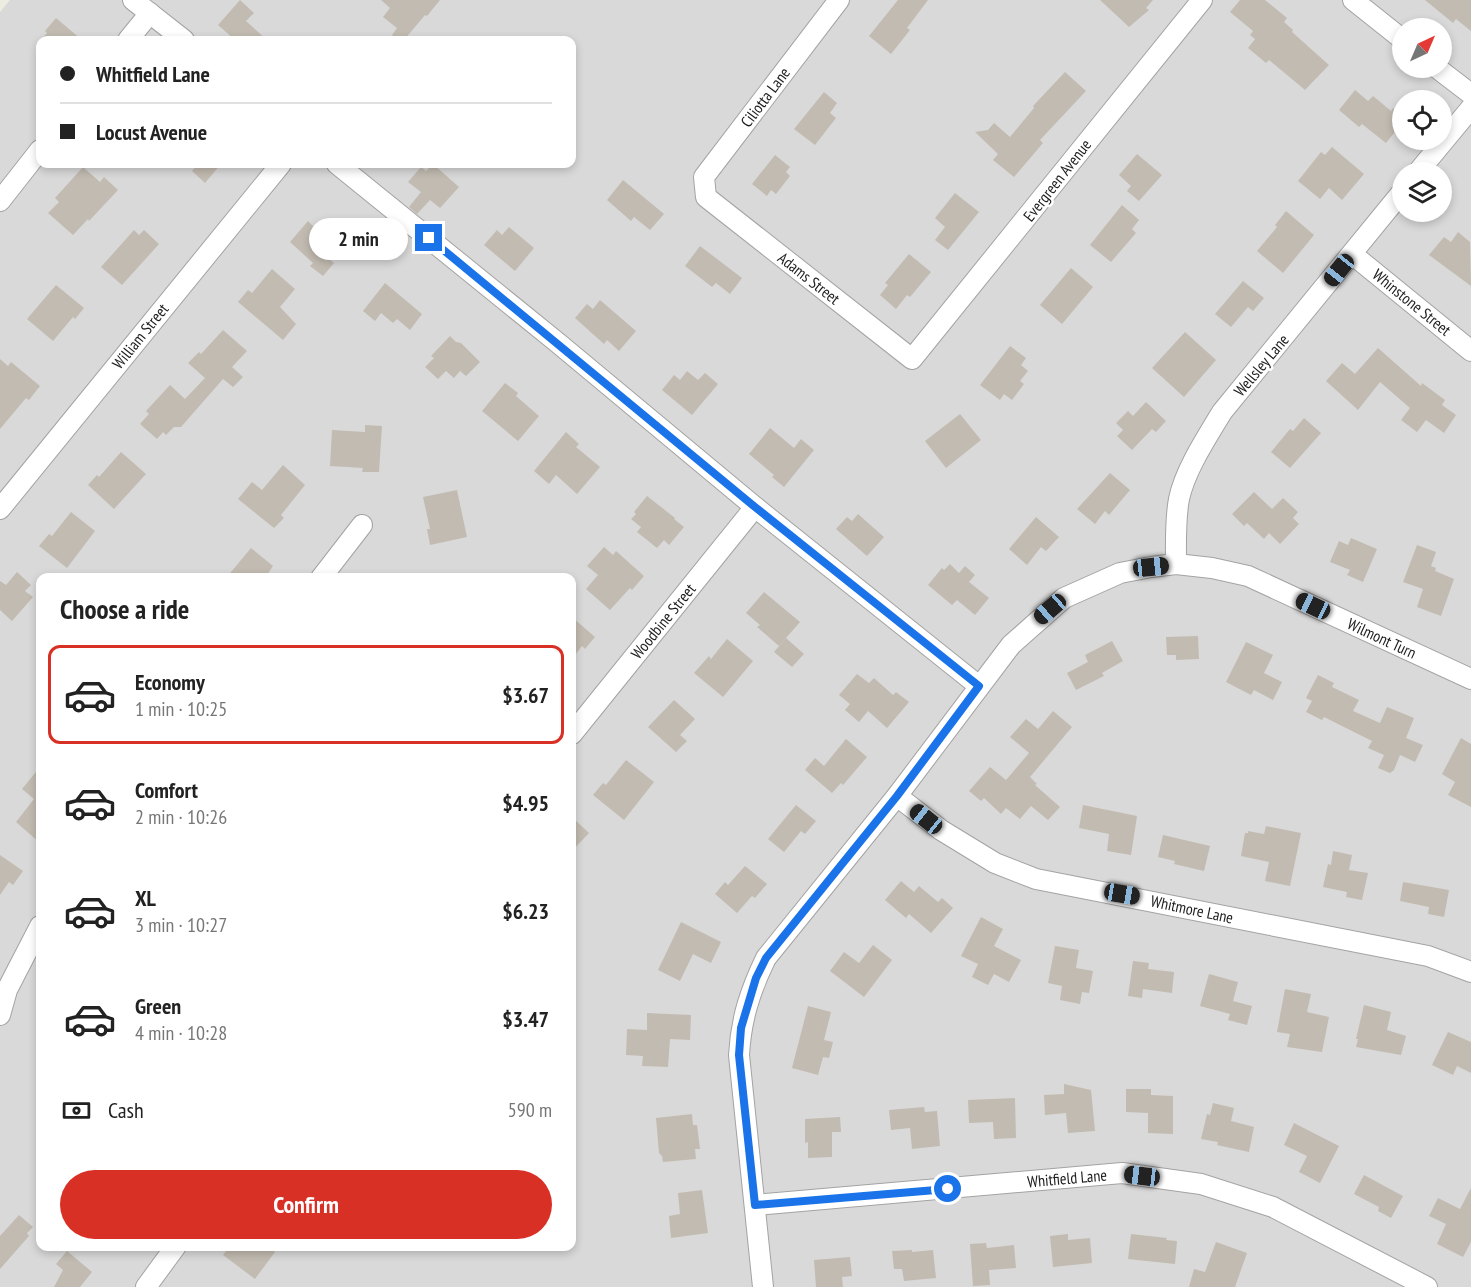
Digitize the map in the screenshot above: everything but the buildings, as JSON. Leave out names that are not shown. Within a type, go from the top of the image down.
[{"type":"street","points":[[133,0],[179,36]]},
{"type":"street","name":"Ciliotta Lane","points":[[706,197],[704,177],[839,0]]},
{"type":"street","name":"Evergreen Avenue","points":[[912,359],[1202,0]]},
{"type":"street","points":[[1353,0],[1392,31]]},
{"type":"street","points":[[131,36],[150,14]]},
{"type":"street","points":[[1450,78],[1471,94]]},
{"type":"street","points":[[1426,162],[1471,108]]},
{"type":"street","points":[[0,201],[36,155]]},
{"type":"street","name":"William Street","points":[[0,509],[278,168]]},
{"type":"street","points":[[342,168],[755,507],[979,686]]},
{"type":"street","name":"Adams Street","points":[[706,197],[912,359]]},
{"type":"street","name":"Wellsley Lane","points":[[1176,564],[1176,517],[1179,497],[1202,445],[1222,412],[1392,204]]},
{"type":"street","name":"Whinstone Street","points":[[1352,254],[1471,351]]},
{"type":"street","name":"Woodbine Street","points":[[576,729],[755,507]]},
{"type":"street","points":[[325,573],[362,525]]},
{"type":"street","name":"Wilmont Turn","points":[[763,1287],[739,1055],[741,1028],[749,997],[766,958],[897,796],[1011,645],[1064,598],[1120,573],[1176,564],[1212,568],[1248,576],[1471,679]]},
{"type":"street","name":"Whitmore Lane","points":[[897,796],[940,830],[986,858],[1036,879],[1428,956],[1471,972]]},
{"type":"street","points":[[0,1015],[7,990],[36,934]]},
{"type":"street","name":"Whitfield Lane","points":[[755,1205],[1122,1173],[1201,1184],[1273,1207],[1427,1287]]},
{"type":"street","points":[[146,1287],[172,1251]]},
{"type":"shaded area","points":[[10,0],[1471,0],[1471,1287],[0,1287],[0,12]]},
{"type":"route","points":[[429,238],[755,507],[979,686],[897,796],[801,918],[766,958],[749,997],[741,1028],[739,1055],[755,1205],[948,1189]]}]
